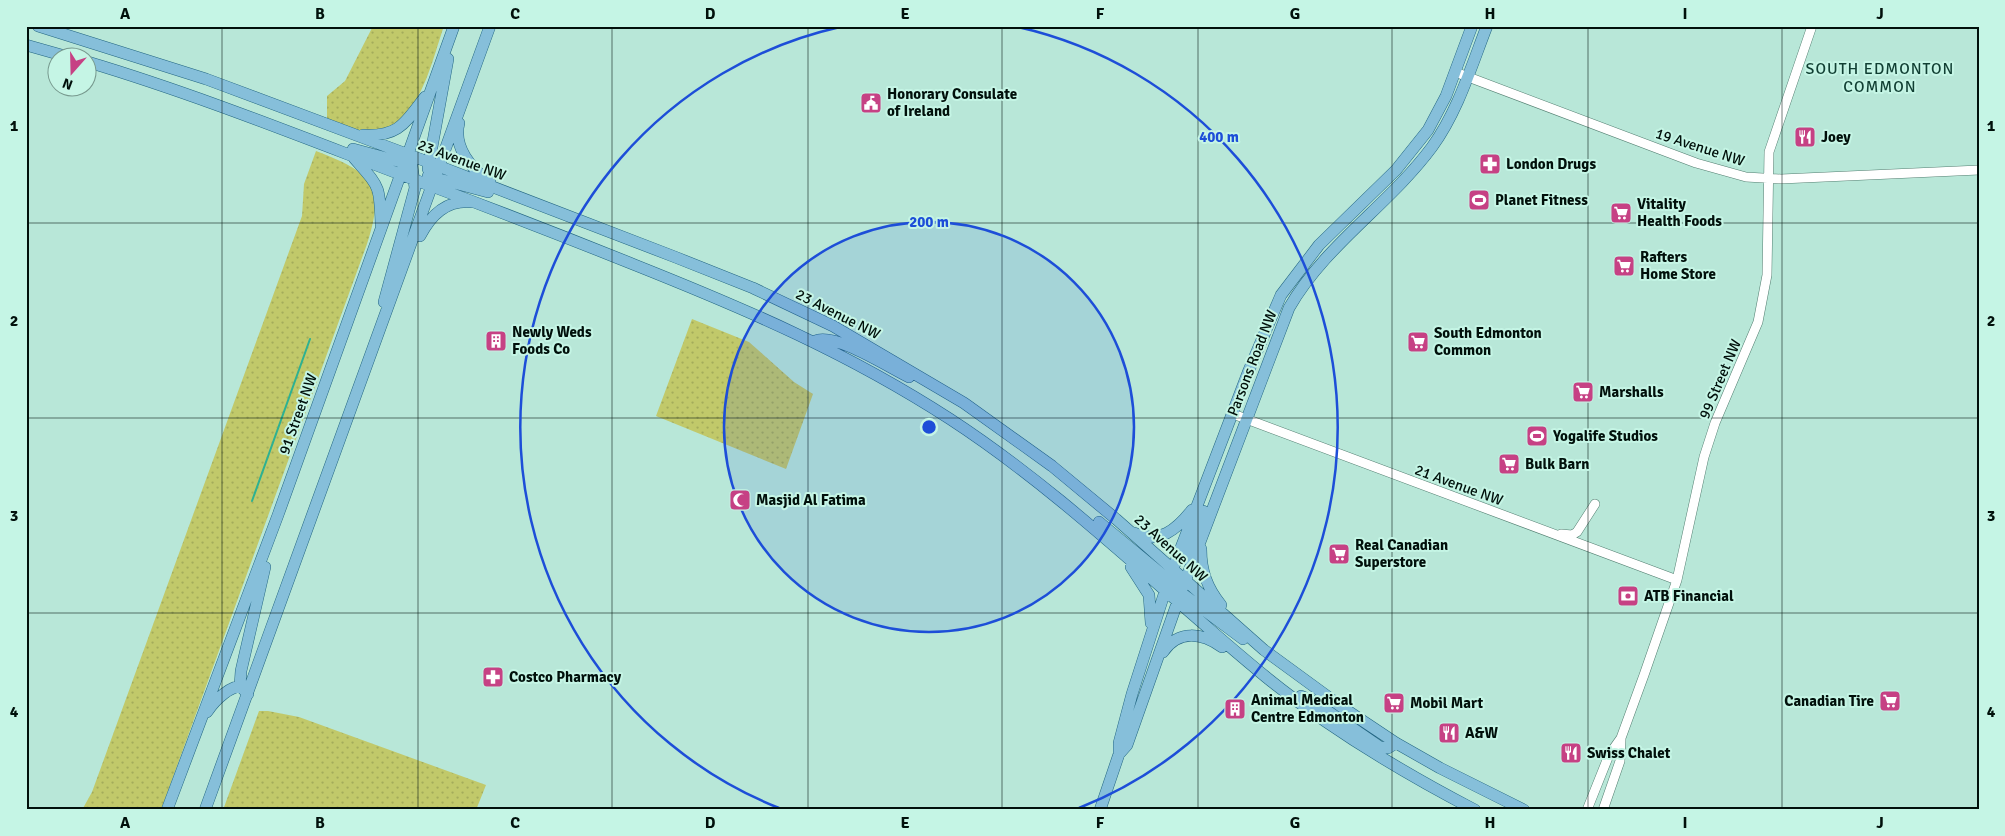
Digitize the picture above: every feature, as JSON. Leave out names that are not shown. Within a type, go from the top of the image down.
[{"type":"main road","name":"23 Avenue NW","points":[[38,26],[197,76],[354,135],[409,169]]},
{"type":"main road","points":[[432,173],[456,26]]},
{"type":"main road","name":"91 Street NW","points":[[168,810],[381,232],[409,169],[431,90],[456,26]]},
{"type":"main road","points":[[205,810],[246,689],[402,271],[432,173],[462,104],[490,26]]},
{"type":"main road","name":"Parsons Road NW","points":[[1119,754],[1127,744],[1153,674],[1175,586],[1200,500],[1264,334],[1286,288],[1319,245],[1414,150],[1435,118],[1472,26]]},
{"type":"main road","name":"Parsons Road NW","points":[[1100,810],[1119,754],[1119,743],[1143,660],[1175,586],[1212,511],[1270,353],[1289,308],[1302,285],[1329,254],[1405,179],[1432,147],[1451,115],[1487,26]]},
{"type":"main road","points":[[26,45],[48,51]]},
{"type":"main road","name":"23 Avenue NW","points":[[98,65],[198,98],[352,156],[504,191],[753,288],[833,326],[950,395],[1052,466],[1128,530],[1175,586],[1273,682],[1372,751],[1440,792],[1475,810]]},
{"type":"main road","points":[[354,135],[383,135],[394,132],[409,119],[431,90]]},
{"type":"main road","points":[[462,104],[457,129],[461,150],[480,175],[504,191]]},
{"type":"main road","points":[[272,126],[566,215]]},
{"type":"main road","points":[[352,156],[372,178],[378,190],[381,232]]},
{"type":"main road","points":[[376,341],[388,282],[414,193],[409,169]]},
{"type":"main road","name":"23 Avenue NW","points":[[432,173],[482,204],[739,306],[815,340],[890,381],[954,422],[1048,489]]},
{"type":"main road","points":[[402,271],[431,217],[450,204],[463,202],[482,204]]},
{"type":"main road","points":[[815,340],[821,338],[839,342],[950,395]]},
{"type":"main road","points":[[1146,692],[1148,670],[1175,586],[1215,477],[1218,453]]},
{"type":"main road","points":[[1048,489],[1086,512],[1234,634],[1264,650]]},
{"type":"main road","points":[[1048,489],[1124,558],[1145,586],[1150,600],[1152,618],[1143,660]]},
{"type":"main road","points":[[1128,530],[1148,538],[1163,535],[1180,525],[1200,500]]},
{"type":"main road","points":[[1212,511],[1201,549],[1204,576],[1212,594],[1246,635]]},
{"type":"main road","points":[[246,689],[241,671],[278,515]]},
{"type":"main road","name":"23 Avenue NW","points":[[1175,586],[1396,743],[1470,784],[1524,810]]},
{"type":"main road","points":[[1153,674],[1162,653],[1169,644],[1182,636],[1193,634],[1216,643],[1273,682],[1313,701],[1380,747],[1388,748],[1396,743]]},
{"type":"main road","points":[[192,744],[205,715],[214,703],[246,689]]},
{"type":"main road","points":[[175,810],[181,776]]},
{"type":"main road","points":[[1440,792],[1487,810]]},
{"type":"street","name":"99 Street NW","points":[[1587,810],[1609,756],[1621,738],[1677,580],[1704,457],[1715,423],[1742,364],[1763,306],[1769,253],[1769,152],[1812,26]]},
{"type":"street","name":"19 Avenue NW","points":[[1455,72],[1710,168],[1738,176],[1768,179],[1979,170]]},
{"type":"street","name":"21 Avenue NW","points":[[1233,414],[1677,580]]},
{"type":"street","points":[[1538,529],[1572,535],[1582,527],[1595,504]]},
{"type":"street","name":"99 Street NW","points":[[1603,810],[1620,761],[1621,738]]},
{"type":"green space","points":[[373,26],[444,26],[427,76],[411,108],[399,120],[385,129],[363,133],[327,120],[327,96],[345,81]]},
{"type":"green space","points":[[316,151],[350,166],[369,182],[374,193],[375,207],[367,244],[161,810],[82,810],[92,792],[302,216],[304,184]]},
{"type":"green space","points":[[692,319],[749,342],[794,382],[813,394],[786,469],[656,416]]},
{"type":"green space","points":[[259,711],[299,717],[486,785],[476,810],[223,810]]},
{"type":"waterway","points":[[252,501],[310,339]]},
{"type":"place","name":"Honorary Consulate of Ireland","points":[[871,103]]},
{"type":"place","name":"Joey","points":[[1805,137]]},
{"type":"place","name":"London Drugs","points":[[1490,164]]},
{"type":"place","name":"Planet Fitness","points":[[1479,200]]},
{"type":"place","name":"Vitality Health Foods","points":[[1621,213]]},
{"type":"place","name":"Rafters Home Store","points":[[1624,266]]},
{"type":"place","name":"Newly Weds Foods Co","points":[[496,341]]},
{"type":"place","name":"South Edmonton Common","points":[[1418,342]]},
{"type":"place","name":"Marshalls","points":[[1583,392]]},
{"type":"place","name":"Yogalife Studios","points":[[1537,436]]},
{"type":"place","name":"Bulk Barn","points":[[1509,464]]},
{"type":"place","name":"Masjid Al Fatima","points":[[740,500]]},
{"type":"place","name":"Real Canadian Superstore","points":[[1339,554]]},
{"type":"place","name":"ATB Financial","points":[[1628,596]]},
{"type":"place","name":"Costco Pharmacy","points":[[493,677]]},
{"type":"place","name":"Canadian Tire","points":[[1890,701]]},
{"type":"place","name":"Mobil Mart","points":[[1394,703]]},
{"type":"place","name":"Animal Medical Centre Edmonton","points":[[1235,709]]},
{"type":"place","name":"A&W","points":[[1449,733]]},
{"type":"place","name":"Swiss Chalet","points":[[1571,753]]},
{"type":"district","name":"SOUTH EDMONTON COMMON","points":[[1880,77]]}]
